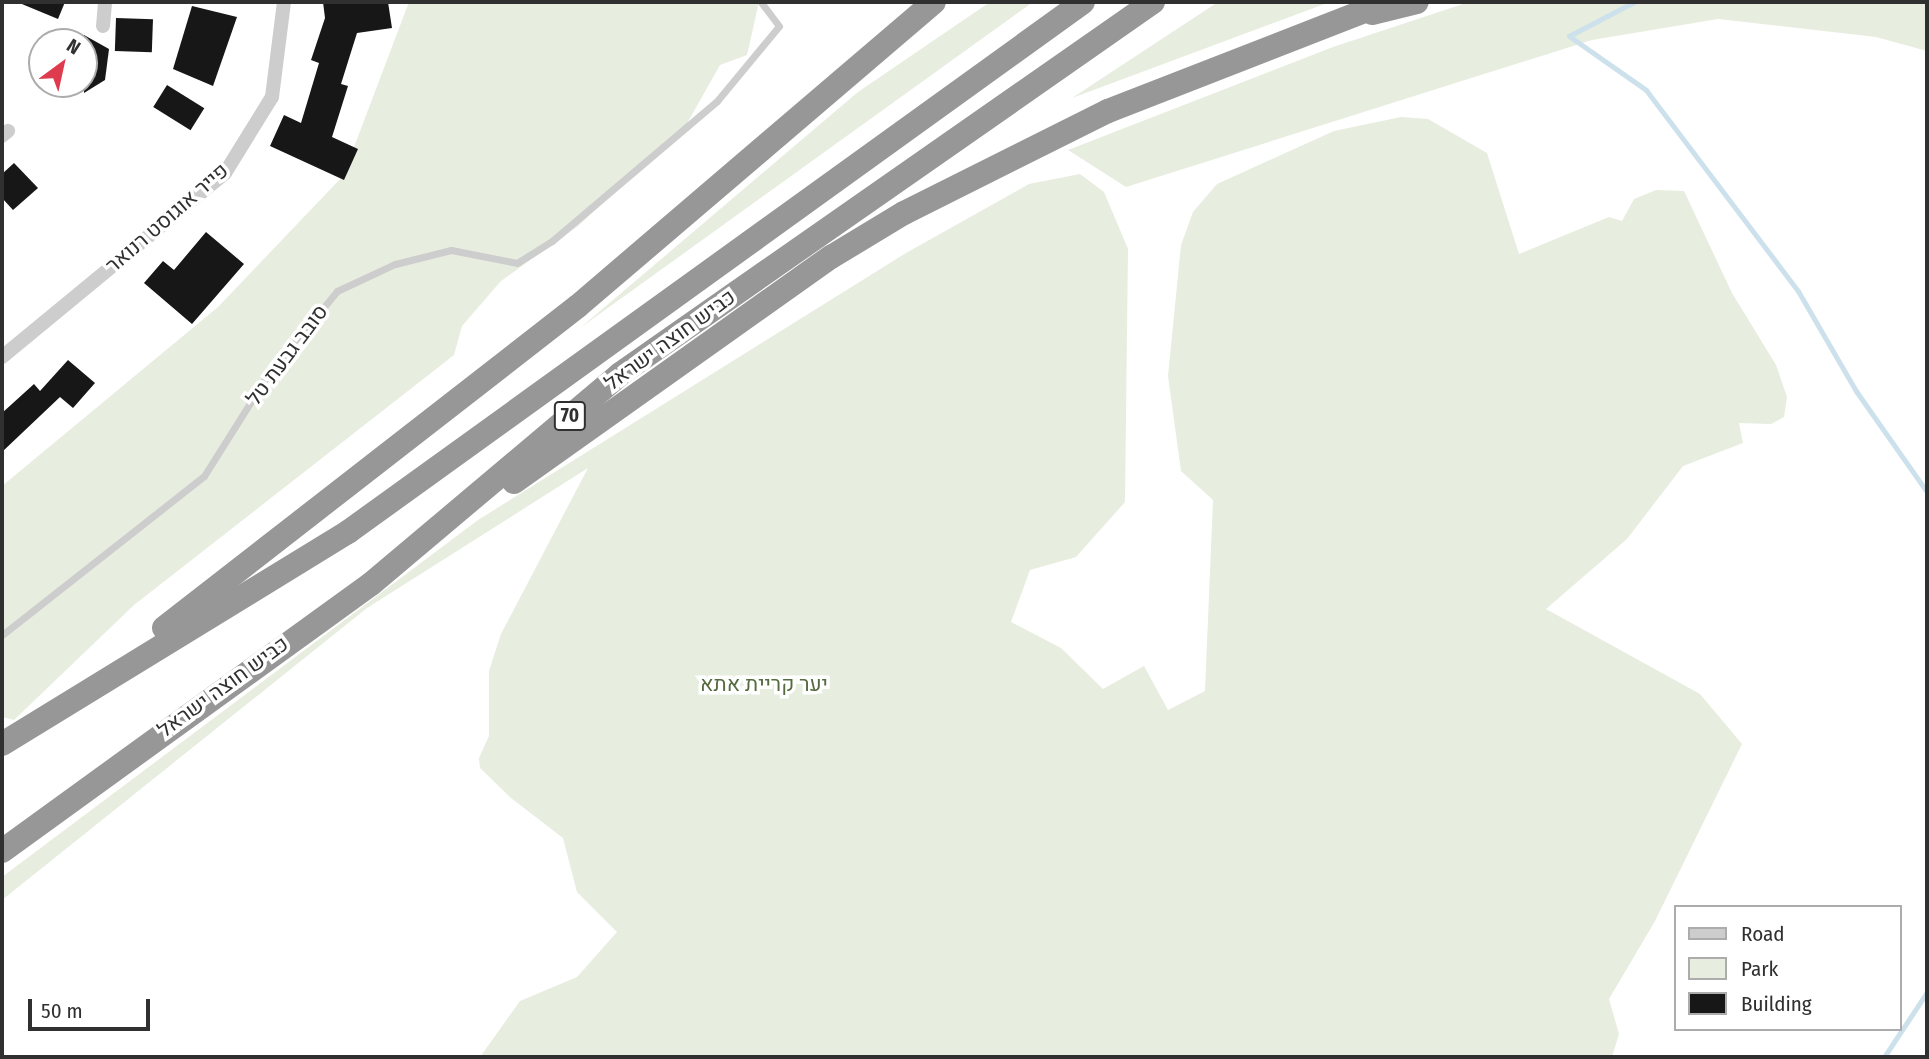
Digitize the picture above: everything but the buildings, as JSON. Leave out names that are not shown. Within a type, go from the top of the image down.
[{"type":"highway","points":[[830,94],[934,2]]},
{"type":"highway","points":[[2,744],[268,553],[830,94],[949,2]]},
{"type":"highway","name":"כביש חוצה ישראל","points":[[2,744],[348,532],[1083,2]]},
{"type":"highway","name":"כביש חוצה ישראל","points":[[2,851],[211,693],[371,584],[620,374],[1153,2]]},
{"type":"highway","points":[[371,584],[831,257],[894,219],[1027,147],[1314,28],[1388,2]]},
{"type":"highway","points":[[1314,28],[1416,2]]},
{"type":"street","points":[[103,26],[106,2]]},
{"type":"street","name":"פייר אוגוסט רנואר","points":[[2,357],[225,173],[272,97],[284,2]]},
{"type":"lane","name":"סובב גבעת טל","points":[[2,635],[204,476],[267,376],[337,291],[395,264],[451,250],[517,264],[552,241],[717,101],[779,26],[761,2]]},
{"type":"green space","points":[[409,2],[759,2],[747,55],[720,65],[685,127],[578,226],[501,281],[462,326],[454,355],[134,605],[14,720],[2,717],[2,486],[218,307],[343,176]]},
{"type":"green space","points":[[990,2],[1033,2],[580,328],[858,92]]},
{"type":"green space","points":[[1218,2],[1330,2],[1072,98]]},
{"type":"green space","points":[[1469,2],[1926,2],[1927,51],[1876,37],[1718,19],[1592,40],[1126,187],[1068,150],[1333,47]]},
{"type":"green space","name":"יער קריית אתא","points":[[1401,117],[1428,119],[1487,153],[1519,254],[1609,217],[1622,221],[1634,199],[1656,190],[1684,191],[1732,293],[1776,365],[1787,397],[1784,417],[1771,424],[1739,423],[1743,443],[1683,466],[1627,539],[1546,609],[1700,694],[1742,744],[1655,921],[1609,999],[1619,1034],[1612,1057],[480,1057],[520,1001],[577,977],[617,932],[577,892],[563,838],[511,798],[480,768],[479,758],[489,736],[489,671],[501,634],[588,468],[367,608],[2,900],[2,877],[478,520],[906,253],[1029,184],[1080,174],[1104,192],[1128,249],[1125,502],[1076,557],[1030,570],[1011,622],[1061,648],[1103,689],[1144,666],[1168,710],[1205,691],[1213,500],[1181,471],[1168,376],[1181,245],[1193,212],[1217,184],[1334,131]]},
{"type":"waterway","points":[[1634,2],[1569,36],[1646,90],[1798,291],[1856,391],[1927,492]]},
{"type":"waterway","points":[[1884,1057],[1927,992]]}]
